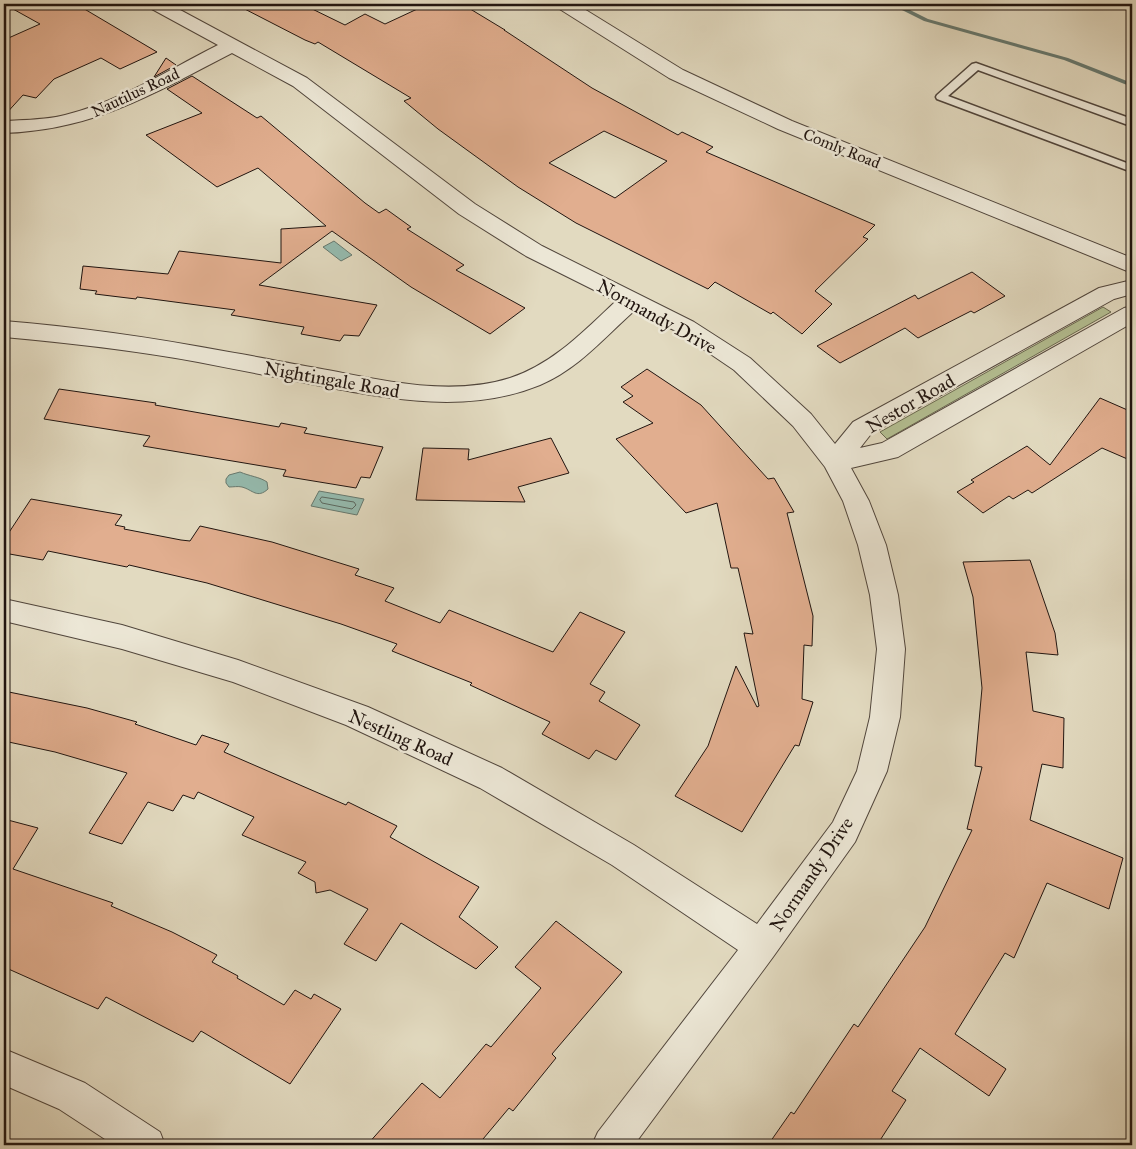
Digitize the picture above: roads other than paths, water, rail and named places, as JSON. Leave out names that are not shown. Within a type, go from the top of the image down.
[{"type":"street","name":"Normandy Drive","points":[[156,4],[300,82],[467,209],[534,250],[686,327],[742,364],[802,420],[835,462],[856,500],[872,545],[884,595],[891,649],[885,717],[872,771],[844,832],[611,1145]]},
{"type":"street","name":"Comly Road","points":[[564,4],[676,74],[785,125],[1132,266]]},
{"type":"street","name":"Nautilus Road","points":[[4,127],[32,126],[69,120],[111,106],[232,45]]},
{"type":"street","name":"Nestor Road","points":[[835,462],[862,428],[1107,293],[1132,287]]},
{"type":"street","name":"Nightingale Road","points":[[4,329],[40,332],[179,352],[388,390],[417,394],[453,395],[487,392],[526,380],[550,370],[568,358],[632,300]]},
{"type":"street","name":"Nestor Road","points":[[835,462],[889,451],[1132,313]]},
{"type":"street","name":"Nestling Road","points":[[4,610],[131,639],[238,672],[357,716],[491,778],[623,855],[761,946]]},
{"type":"street","points":[[4,1067],[72,1096],[147,1145]]},
{"type":"lane","points":[[1132,123],[976,66],[941,97],[1132,169]]},
{"type":"water","points":[[334,241],[352,255],[341,261],[323,247]]},
{"type":"water","points":[[240,472],[264,480],[267,482],[268,489],[258,494],[242,487],[229,487],[226,479],[229,475]]},
{"type":"water","points":[[319,491],[364,499],[357,515],[311,506]]},
{"type":"waterway","points":[[893,4],[926,20],[1066,59],[1132,85]]}]
